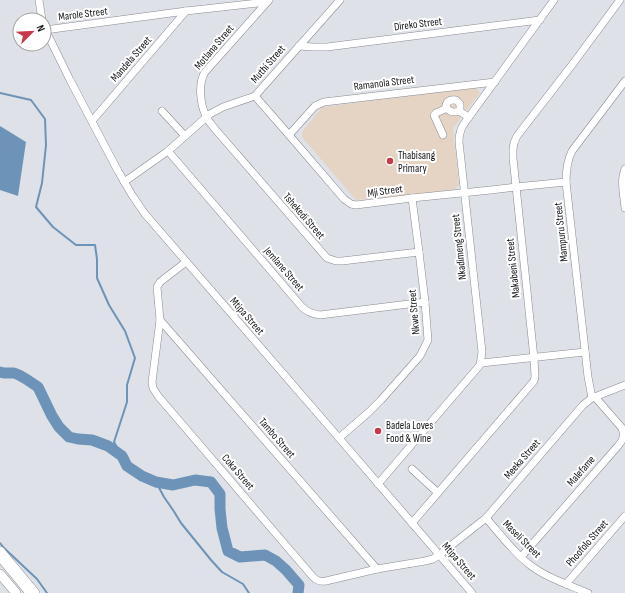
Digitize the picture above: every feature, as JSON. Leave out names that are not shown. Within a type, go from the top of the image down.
[{"type":"main road","points":[[0,551],[35,593]]},
{"type":"main road","points":[[0,574],[16,593]]},
{"type":"street","points":[[39,0],[41,12]]},
{"type":"street","name":"Muthi Street","points":[[124,182],[168,151],[216,110],[255,96],[340,0]]},
{"type":"street","name":"Nkadimeng Street","points":[[481,363],[482,352],[459,136],[468,117],[554,0]]},
{"type":"street","name":"Makabeni Street","points":[[412,523],[536,377],[516,187],[513,149],[514,143],[517,136],[620,0]]},
{"type":"street","name":"Marole Street","points":[[52,27],[268,1]]},
{"type":"street","name":"Motlana Street","points":[[206,117],[202,103],[200,86],[205,72],[268,1]]},
{"type":"street","name":"Mandela Street","points":[[92,121],[186,11]]},
{"type":"street","name":"Direko Street","points":[[300,46],[313,48],[327,47],[540,20]]},
{"type":"street","name":"Mtipa Street","points":[[52,44],[124,182],[145,214],[472,593]]},
{"type":"street","name":"Mampuru Street","points":[[594,398],[588,377],[566,182],[566,167],[568,158],[572,151],[625,81]]},
{"type":"street","name":"Ramanola Street","points":[[290,135],[319,103],[494,82]]},
{"type":"street","name":"Mji Street","points":[[255,96],[344,199],[351,204],[362,205],[412,198],[566,182]]},
{"type":"street","points":[[447,108],[447,102],[452,99],[456,100],[460,104],[460,111]]},
{"type":"street","points":[[447,108],[453,112],[460,111],[468,117]]},
{"type":"street","points":[[443,135],[434,115],[447,108]]},
{"type":"street","points":[[162,111],[185,136]]},
{"type":"street","name":"Tshekedi Street","points":[[206,117],[327,258],[342,261],[419,252]]},
{"type":"street","name":"Jemlane Street","points":[[168,151],[308,312],[320,314],[425,302]]},
{"type":"street","points":[[625,169],[622,181],[625,208]]},
{"type":"street","name":"Nkwe Street","points":[[339,438],[381,400],[420,356],[428,340],[425,302],[412,198]]},
{"type":"street","name":"Coka Street","points":[[186,262],[158,284],[157,294],[160,320],[152,382],[154,391],[314,577],[317,580],[326,581],[425,561],[433,559],[439,555]]},
{"type":"street","name":"Tambo Street","points":[[160,320],[377,570]]},
{"type":"street","points":[[378,484],[481,363],[586,352]]},
{"type":"street","name":"Meeka Street","points":[[439,555],[486,518],[583,405],[594,398],[625,385]]},
{"type":"street","name":"Malefame","points":[[521,557],[624,438],[622,428],[594,398]]},
{"type":"street","points":[[412,469],[438,494]]},
{"type":"street","name":"Phoofolo Street","points":[[566,584],[625,516]]},
{"type":"street","name":"Maseli Street","points":[[486,518],[521,557],[537,569],[566,584],[588,593]]},
{"type":"street","points":[[0,558],[29,593]]},
{"type":"street","points":[[0,565],[23,593]]},
{"type":"shaded area","name":"Thabisang Primary","points":[[476,87],[480,93],[453,128],[459,185],[453,190],[356,200],[302,137],[302,132],[322,107]]},
{"type":"water","points":[[0,126],[26,142],[18,196],[0,190]]},
{"type":"waterway","points":[[0,93],[31,100],[45,119],[46,145],[42,183],[36,207],[53,227],[76,245],[95,245],[97,278],[109,305],[125,331],[135,358],[127,385],[127,402],[114,442],[122,456]]},
{"type":"waterway","points":[[0,372],[14,373],[38,387],[52,416],[59,427],[69,437],[92,440],[108,446],[122,456],[127,466],[142,476],[156,482],[173,485],[195,480],[211,482],[220,494],[222,528],[228,551],[240,557],[265,555],[276,561],[299,585],[298,593]]},
{"type":"waterway","points":[[156,482],[181,523],[211,560],[222,572],[243,584],[249,593]]},
{"type":"waterway","points":[[0,543],[37,579],[47,593]]},
{"type":"place","name":"Thabisang Primary","points":[[390,161]]},
{"type":"place","name":"Badela Loves Food & Wine","points":[[378,431]]}]
